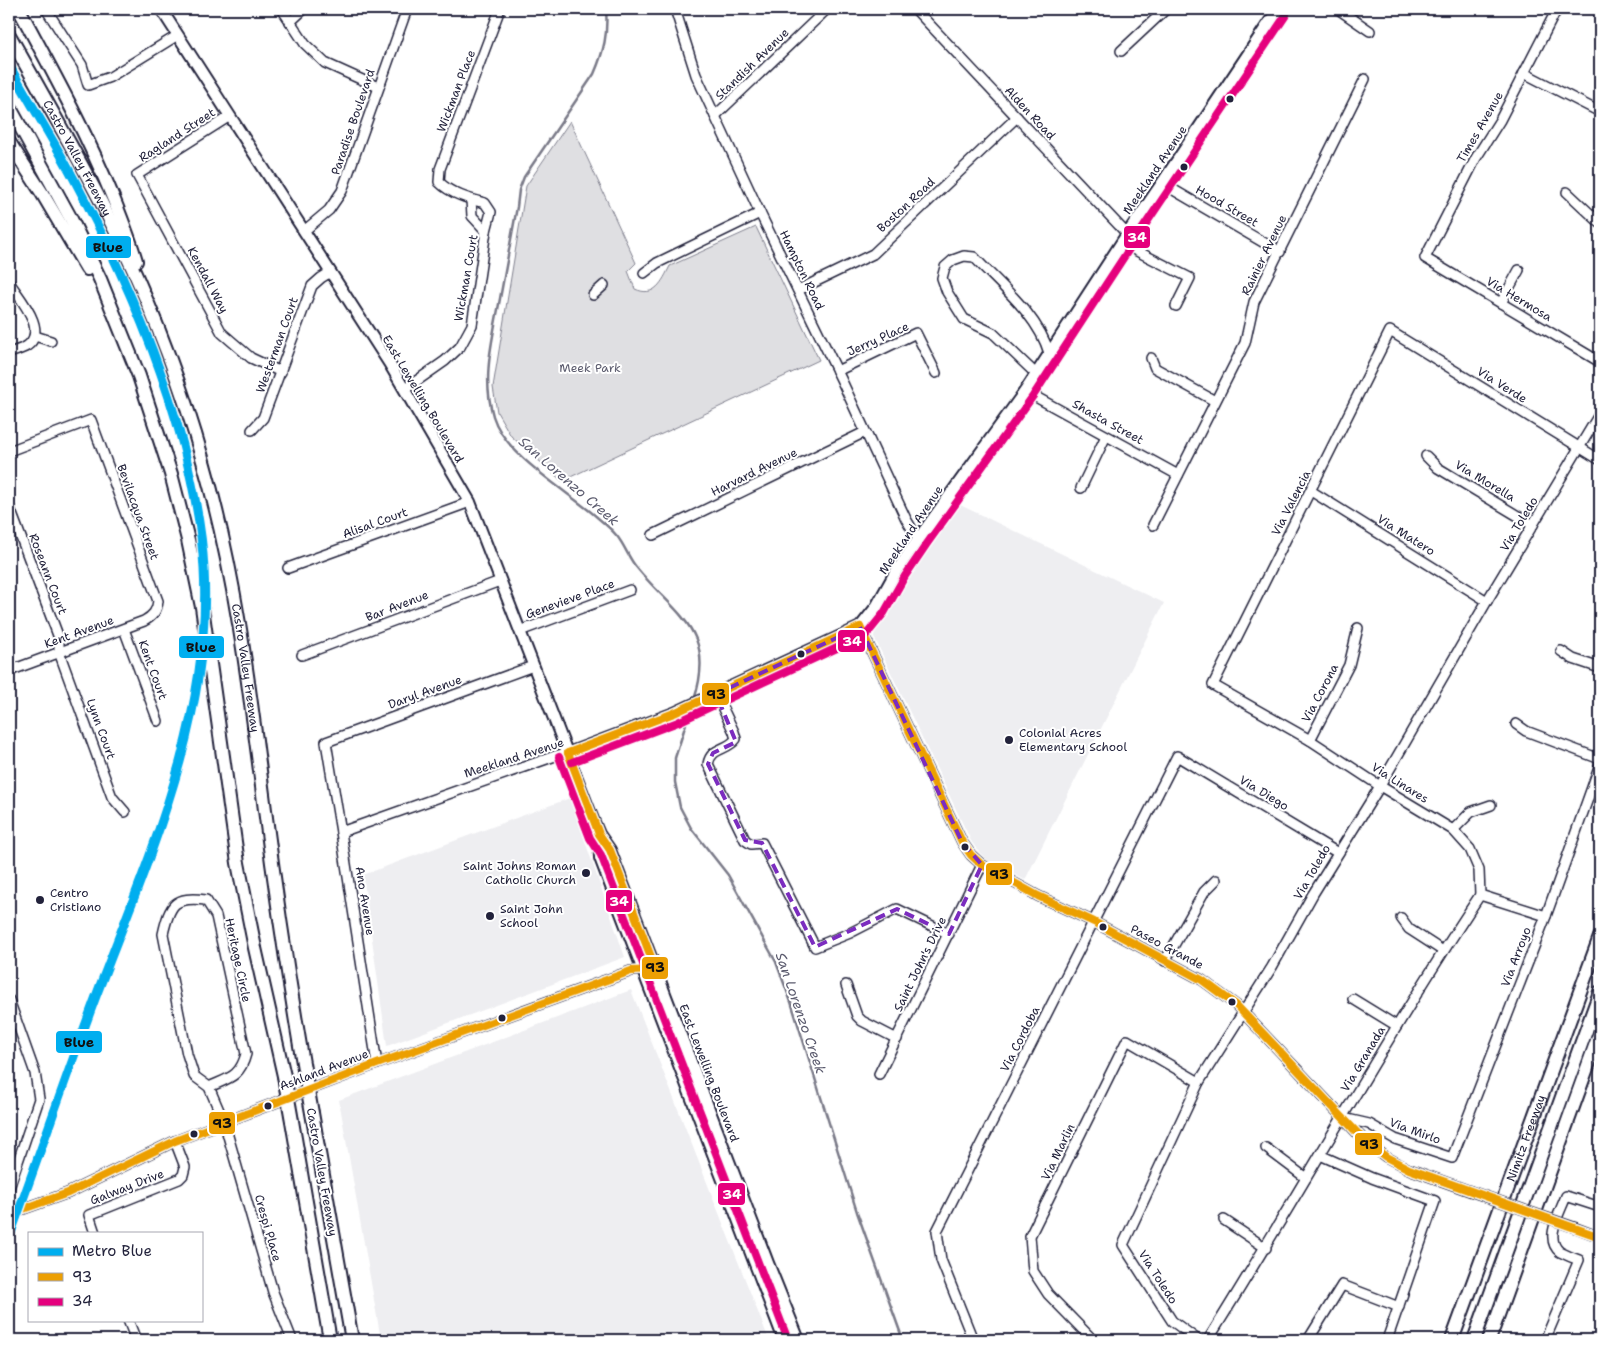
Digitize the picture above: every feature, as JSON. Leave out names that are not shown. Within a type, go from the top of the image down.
[{"type":"highway","points":[[19,9],[70,104],[103,174],[131,243],[145,297]]},
{"type":"highway","name":"Castro Valley Freeway","points":[[9,35],[101,203],[145,297],[193,428],[212,494],[231,574],[241,627],[275,886],[304,1069],[352,1340]]},
{"type":"highway","name":"Castro Valley Freeway","points":[[9,106],[70,217],[114,311],[147,400],[173,482],[188,540],[202,607],[212,665],[238,863],[284,1076],[330,1340]]},
{"type":"highway","points":[[9,142],[114,311]]},
{"type":"highway","name":"Nimitz Freeway","points":[[1452,1340],[1600,937]]},
{"type":"highway","points":[[1474,1340],[1600,992]]},
{"type":"highway","points":[[1489,1340],[1600,1032]]},
{"type":"main road","name":"East Lewelling Boulevard","points":[[162,9],[405,389],[470,502],[599,834],[610,850],[799,1340]]},
{"type":"main road","name":"Meekland Avenue","points":[[568,753],[711,696],[860,626],[876,607],[896,571],[918,539],[1025,391],[1276,10]]},
{"type":"main road","name":"East Lewelling Boulevard","points":[[599,834],[600,858],[783,1336]]},
{"type":"main road","points":[[715,1161],[728,1155]]},
{"type":"street","points":[[46,9],[82,64],[88,85],[110,77],[178,35]]},
{"type":"street","points":[[282,9],[305,44],[325,64],[378,87]]},
{"type":"street","points":[[290,22],[304,9]]},
{"type":"street","name":"Paradise Boulevard","points":[[304,231],[329,210],[342,191],[407,9]]},
{"type":"street","name":"Wickman Place","points":[[439,182],[440,169],[500,9]]},
{"type":"street","name":"Hampton Road","points":[[675,9],[696,75],[906,519],[918,539]]},
{"type":"street","name":"Standish Avenue","points":[[715,116],[827,9]]},
{"type":"street","name":"Alden Road","points":[[915,9],[1017,117],[1124,238],[1190,278],[1176,306]]},
{"type":"street","points":[[1121,51],[1166,9]]},
{"type":"street","points":[[1338,9],[1370,31]]},
{"type":"street","name":"Times Avenue","points":[[1425,258],[1476,158],[1500,120],[1557,9]]},
{"type":"street","points":[[1524,73],[1600,112]]},
{"type":"street","name":"Rainier Avenue","points":[[1153,525],[1245,343],[1254,302],[1366,78]]},
{"type":"street","name":"Ragland Street","points":[[137,176],[230,116]]},
{"type":"street","name":"Boston Road","points":[[798,290],[873,254],[1017,117]]},
{"type":"street","name":"Kendall Way","points":[[137,176],[222,333],[251,358],[281,372]]},
{"type":"street","name":"Hood Street","points":[[1164,180],[1172,189],[1280,252]]},
{"type":"street","name":"Wickman Court","points":[[405,389],[445,361],[460,347],[472,325],[486,231],[492,212],[485,203],[471,200],[446,188],[439,182]]},
{"type":"street","points":[[1567,192],[1600,223]]},
{"type":"street","name":"Wickman Court","points":[[471,200],[472,216],[486,231]]},
{"type":"street","points":[[644,273],[657,263],[760,213]]},
{"type":"street","points":[[1036,374],[993,332],[964,319],[947,292],[942,278],[945,267],[953,260],[964,256],[974,257],[1034,322],[1045,341],[1049,353]]},
{"type":"street","name":"Via Hermosa","points":[[1425,258],[1600,362]]},
{"type":"street","points":[[1501,303],[1519,270]]},
{"type":"street","name":"Westerman Court","points":[[252,430],[263,418],[312,286],[330,273]]},
{"type":"street","points":[[9,282],[33,319],[36,328],[35,336],[26,346],[9,353]]},
{"type":"street","points":[[594,295],[604,284]]},
{"type":"street","name":"Via Verde","points":[[1390,331],[1600,460]]},
{"type":"street","name":"Via Valencia","points":[[1213,685],[1390,331]]},
{"type":"street","name":"Jerry Place","points":[[837,371],[916,333],[936,373]]},
{"type":"street","points":[[35,336],[51,342]]},
{"type":"street","points":[[1151,358],[1155,368],[1215,401]]},
{"type":"street","name":"Shasta Street","points":[[1025,391],[1178,475]]},
{"type":"street","name":"Via Toledo","points":[[1198,1340],[1172,1321],[1122,1245],[1198,1082],[1272,967],[1600,413]]},
{"type":"street","name":"Bevilacqua Street","points":[[9,451],[91,420],[158,601],[158,607],[155,612]]},
{"type":"street","name":"Harvard Avenue","points":[[653,535],[865,432]]},
{"type":"street","points":[[1081,488],[1106,436]]},
{"type":"street","name":"Via Morella","points":[[1426,456],[1438,468],[1533,525]]},
{"type":"street","name":"Via Matero","points":[[1311,491],[1487,601]]},
{"type":"street","name":"Alisal Court","points":[[288,568],[470,502]]},
{"type":"street","name":"Roseann Court","points":[[9,506],[59,638],[59,652]]},
{"type":"street","name":"Bar Avenue","points":[[302,655],[500,581]]},
{"type":"street","name":"Genevieve Place","points":[[520,631],[630,590]]},
{"type":"street","name":"Kent Avenue","points":[[9,671],[144,621],[151,618],[155,612]]},
{"type":"street","name":"Paseo Grande","points":[[860,626],[962,842],[971,855],[982,864],[1038,896],[1094,922],[1202,980],[1236,1005],[1364,1140],[1386,1157],[1470,1192],[1600,1237]]},
{"type":"street","name":"Via Corona","points":[[1310,740],[1349,665],[1358,628]]},
{"type":"street","name":"Kent Court","points":[[124,629],[158,720]]},
{"type":"street","points":[[1561,651],[1572,659],[1600,668]]},
{"type":"street","name":"Lynn Court","points":[[59,652],[112,798],[125,812]]},
{"type":"street","name":"Daryl Avenue","points":[[326,742],[533,666]]},
{"type":"street","name":"Via Linares","points":[[1213,685],[1310,740],[1452,830],[1470,848],[1479,870],[1480,895]]},
{"type":"street","points":[[711,696],[734,732],[736,739],[733,743],[713,753],[708,764],[745,840],[751,844],[762,843],[815,947],[850,933],[897,909],[949,934]]},
{"type":"street","points":[[1516,724],[1526,731],[1600,759]]},
{"type":"street","name":"Ano Avenue","points":[[326,742],[377,1064]]},
{"type":"street","name":"Meekland Avenue","points":[[341,832],[568,753]]},
{"type":"street","name":"Via Diego","points":[[1178,756],[1338,853]]},
{"type":"street","name":"Via Cordoba","points":[[973,1340],[941,1260],[937,1231],[1178,756]]},
{"type":"street","name":"Via Arroyo","points":[[1452,1158],[1546,916],[1600,765]]},
{"type":"street","points":[[1452,830],[1471,812],[1491,805]]},
{"type":"street","name":"Saint John's Drive","points":[[879,1074],[982,864]]},
{"type":"street","points":[[1165,961],[1204,892],[1216,880]]},
{"type":"street","points":[[1480,895],[1546,916]]},
{"type":"street","name":"Via Granada","points":[[1208,1340],[1266,1248],[1397,1026],[1480,895]]},
{"type":"street","name":"Heritage Circle","points":[[209,1087],[234,1076],[243,1067],[246,1054],[216,916],[206,900],[188,897],[175,904],[168,914],[164,934],[187,1054],[194,1076],[209,1087],[224,1122]]},
{"type":"street","points":[[1401,918],[1409,929],[1443,951]]},
{"type":"street","name":"Ashland Avenue","points":[[9,1214],[68,1193],[175,1140],[633,971],[656,970]]},
{"type":"street","points":[[846,985],[857,1016],[862,1021],[897,1039]]},
{"type":"street","points":[[1353,998],[1397,1026]]},
{"type":"street","points":[[9,1000],[12,1018],[36,1073],[39,1099],[9,1188]]},
{"type":"street","name":"Via Marlin","points":[[1092,1340],[1048,1294],[1033,1271],[1030,1236],[1127,1040],[1198,1082]]},
{"type":"street","name":"Via Mirlo","points":[[1343,1118],[1369,1124],[1395,1139],[1452,1158]]},
{"type":"street","name":"Crespi Place","points":[[224,1122],[273,1292],[292,1340]]},
{"type":"street","name":"Galway Drive","points":[[95,1232],[90,1215],[179,1179],[183,1175],[185,1167],[175,1140]]},
{"type":"street","points":[[1266,1148],[1306,1178]]},
{"type":"street","points":[[1320,1154],[1372,1178],[1435,1201],[1387,1340]]},
{"type":"street","points":[[1545,1340],[1579,1260],[1559,1251],[1552,1239],[1566,1196],[1600,1206]]},
{"type":"street","points":[[1224,1220],[1266,1248]]},
{"type":"street","points":[[1308,1340],[1342,1285],[1399,1307]]},
{"type":"street","points":[[129,1322],[136,1340]]},
{"type":"highlighted area","points":[[860,627],[962,842],[982,865],[949,934],[897,909],[815,947],[762,843],[745,840],[708,764],[713,753],[736,742],[716,694]]},
{"type":"shaded area","name":"Colonial Acres Elementary School","points":[[956,503],[1164,603],[1025,880],[988,861],[971,841],[874,637],[875,630]]},
{"type":"shaded area","name":"Saint John School","points":[[570,798],[625,957],[387,1046],[363,875]]},
{"type":"shaded area","points":[[631,990],[769,1340],[381,1340],[339,1100]]},
{"type":"green space","name":"Meek Park","points":[[570,121],[636,263],[628,271],[635,289],[642,291],[653,290],[661,283],[670,266],[756,227],[819,360],[562,481],[511,436],[497,412],[493,387],[526,186]]},
{"type":"waterway","name":"San Lorenzo Creek","points":[[606,9],[604,42],[594,74],[524,177],[519,190],[491,346],[488,388],[493,416],[500,431],[510,445],[539,472],[613,531],[637,568],[689,626],[696,640],[700,657],[700,676],[694,700]]},
{"type":"waterway","name":"San Lorenzo Creek","points":[[691,708],[675,758],[675,782],[680,807],[691,828],[728,875],[776,962],[791,1002],[857,1212],[903,1340]]},
{"type":"metro line","name":"Blue","points":[[9,65],[61,155],[93,216],[124,280],[151,345],[187,460],[199,522],[204,569],[204,624],[198,678],[188,732],[174,784],[138,888],[87,1022],[9,1238]]},
{"type":"transit line","name":"34","points":[[572,762],[678,722],[867,634],[884,613],[905,576],[926,545],[1033,396],[1286,15]]},
{"type":"transit line","name":"93","points":[[860,627],[962,842],[971,855],[982,865],[1038,896],[1094,922],[1202,980],[1236,1005],[1364,1140],[1386,1157],[1409,1169],[1600,1237]]},
{"type":"transit line","name":"93","points":[[568,753],[674,713],[860,627]]},
{"type":"transit line","name":"93","points":[[9,1214],[68,1193],[175,1141],[377,1064],[631,971],[656,970],[610,850],[599,834],[568,753]]},
{"type":"transit line","name":"34","points":[[559,757],[590,838],[601,855],[788,1340]]},
{"type":"place","name":"Colonial Acres Elementary School","points":[[1009,740]]},
{"type":"place","name":"Saint Johns Roman Catholic Church","points":[[586,873]]},
{"type":"place","name":"Centro Cristiano","points":[[40,900]]},
{"type":"place","name":"Saint John School","points":[[490,916]]}]
